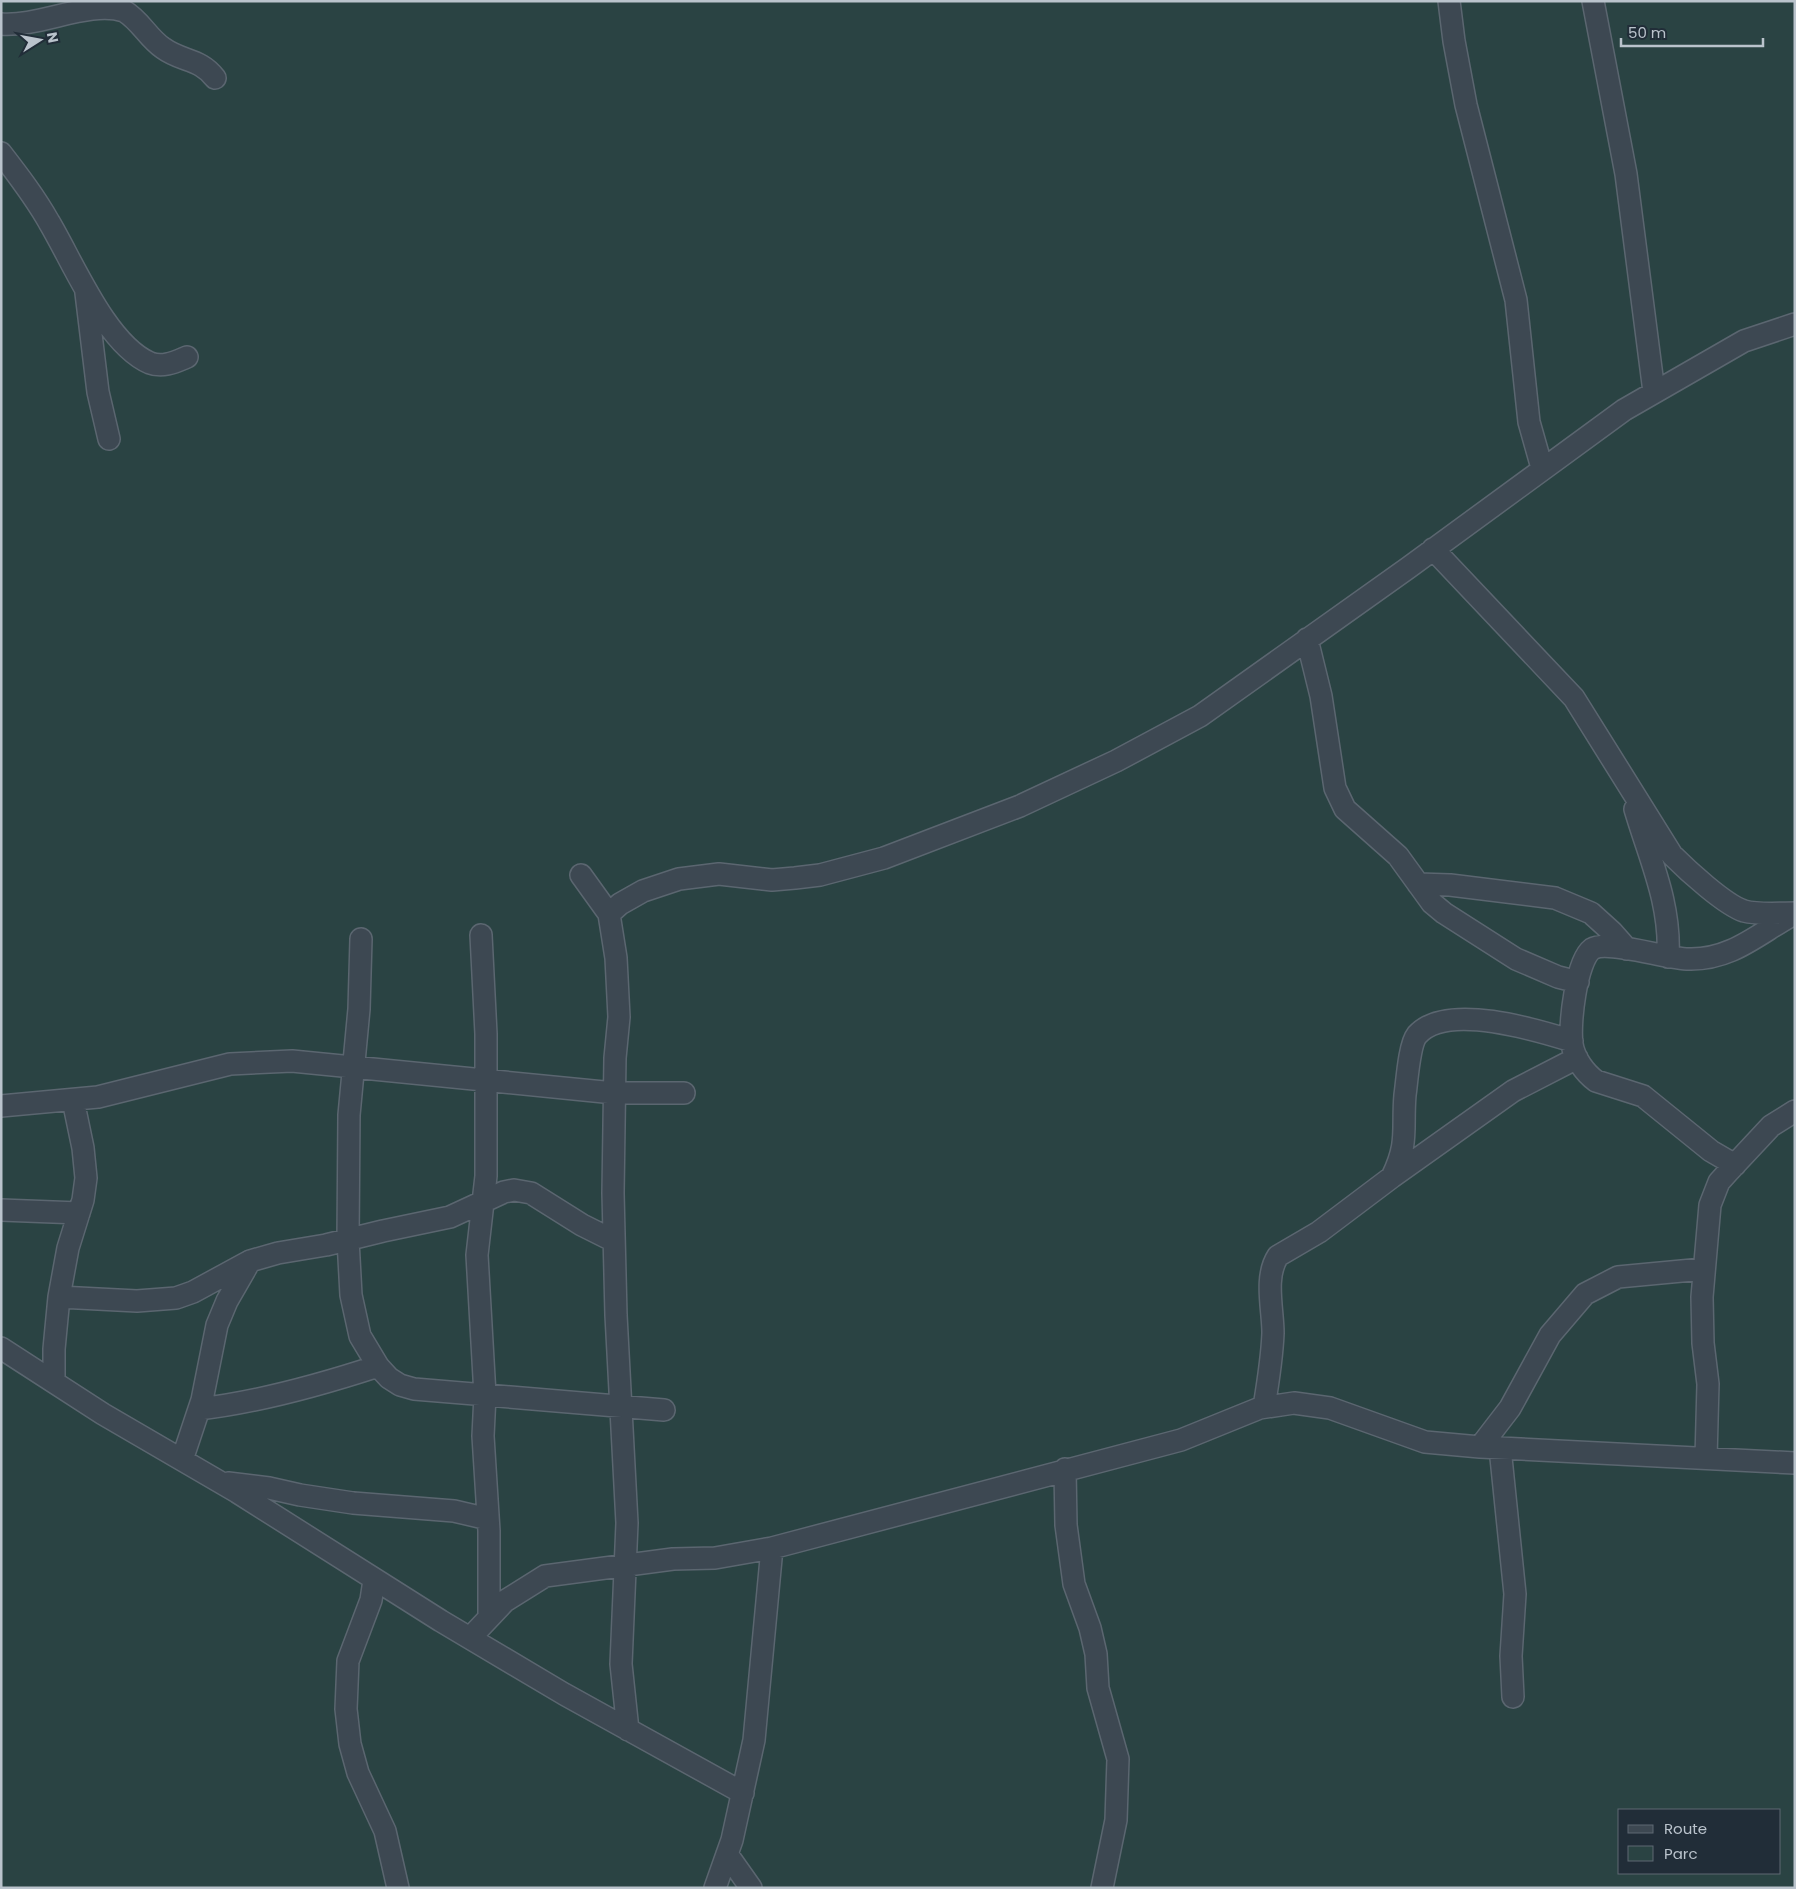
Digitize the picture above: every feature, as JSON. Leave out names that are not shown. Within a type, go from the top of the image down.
[{"type":"street","points":[[1449,1],[1466,106],[1516,300],[1529,422],[1542,468]]},
{"type":"street","points":[[1593,1],[1626,174],[1654,392]]},
{"type":"street","points":[[1,24],[26,24],[69,10],[96,4],[107,5],[125,11],[160,46],[174,55],[201,63],[215,78]]},
{"type":"street","points":[[1,153],[42,209],[86,290],[121,339],[140,358],[152,364],[172,364],[187,358]]},
{"type":"street","points":[[86,290],[96,374],[110,439]]},
{"type":"street","points":[[609,914],[620,904],[643,891],[679,879],[719,874],[772,880],[820,875],[884,858],[959,831],[1062,787],[1200,716],[1624,410],[1744,341],[1795,324]]},
{"type":"street","points":[[1433,549],[1574,698],[1672,856],[1688,872],[1730,905],[1754,913],[1795,914]]},
{"type":"street","points":[[1307,639],[1321,696],[1336,788],[1345,808],[1398,856],[1418,884],[1444,913],[1516,959],[1558,977],[1578,982]]},
{"type":"street","points":[[1626,780],[1666,911],[1670,930],[1668,957]]},
{"type":"street","points":[[581,875],[609,914],[616,958],[619,1017],[614,1092],[614,1241],[627,1523],[622,1664],[628,1730]]},
{"type":"street","points":[[1418,884],[1450,885],[1555,898],[1591,913],[1627,949]]},
{"type":"street","points":[[1734,1165],[1711,1151],[1643,1096],[1596,1081],[1590,1077],[1574,1050],[1578,982],[1582,964],[1592,950],[1605,946],[1668,957],[1709,958],[1734,951],[1795,914]]},
{"type":"street","points":[[481,936],[486,1079],[486,1176],[477,1255],[484,1395],[483,1436],[488,1519],[489,1616]]},
{"type":"street","points":[[361,939],[362,975],[349,1115],[348,1266],[360,1336],[378,1366],[389,1378],[400,1385],[414,1389],[664,1410]]},
{"type":"street","points":[[1392,1176],[1405,1142],[1405,1102],[1412,1051],[1415,1039],[1423,1031],[1450,1021],[1473,1020],[1505,1023],[1574,1050]]},
{"type":"street","points":[[1264,1407],[1271,1362],[1271,1281],[1274,1261],[1281,1252],[1319,1232],[1392,1176],[1574,1050]]},
{"type":"street","points":[[1,1106],[98,1097],[162,1083],[188,1074],[230,1064],[292,1061],[614,1092],[684,1094]]},
{"type":"street","points":[[54,1382],[54,1349],[59,1297],[68,1248],[79,1213],[86,1178],[84,1148],[72,1100]]},
{"type":"street","points":[[1706,1458],[1708,1384],[1702,1343],[1703,1269],[1712,1195],[1734,1165],[1772,1126],[1795,1111]]},
{"type":"street","points":[[59,1297],[137,1301],[176,1298],[193,1292],[250,1261],[278,1253],[348,1240],[450,1217],[514,1190],[531,1193],[582,1225],[614,1241]]},
{"type":"street","points":[[1,1210],[79,1213]]},
{"type":"street","points":[[182,1460],[199,1409],[217,1324],[226,1301],[250,1261]]},
{"type":"street","points":[[1513,1697],[1511,1656],[1515,1594],[1490,1447],[1550,1335],[1585,1294],[1618,1277],[1703,1269]]},
{"type":"street","points":[[1,1348],[103,1414],[220,1482],[374,1580],[470,1638],[628,1730],[743,1793]]},
{"type":"street","points":[[199,1409],[228,1406],[295,1390],[378,1366]]},
{"type":"street","points":[[470,1638],[505,1601],[544,1576],[673,1559],[715,1558],[772,1548],[1065,1469],[1181,1440],[1235,1416],[1264,1407],[1294,1403],[1347,1413],[1403,1436],[1425,1442],[1795,1463]]},
{"type":"street","points":[[1065,1469],[1066,1525],[1074,1584],[1090,1628],[1096,1654],[1099,1696],[1118,1759],[1116,1820],[1102,1888]]},
{"type":"street","points":[[220,1482],[269,1488],[353,1503],[454,1511],[488,1519]]},
{"type":"street","points":[[715,1888],[727,1854],[743,1793],[754,1740],[772,1548]]},
{"type":"street","points":[[374,1580],[371,1600],[348,1661],[346,1709],[350,1744],[358,1773],[385,1831],[398,1888]]},
{"type":"street","points":[[727,1854],[734,1867],[751,1888]]},
{"type":"green space","points":[[1,1],[1795,1],[1795,1888],[1,1888]]}]
